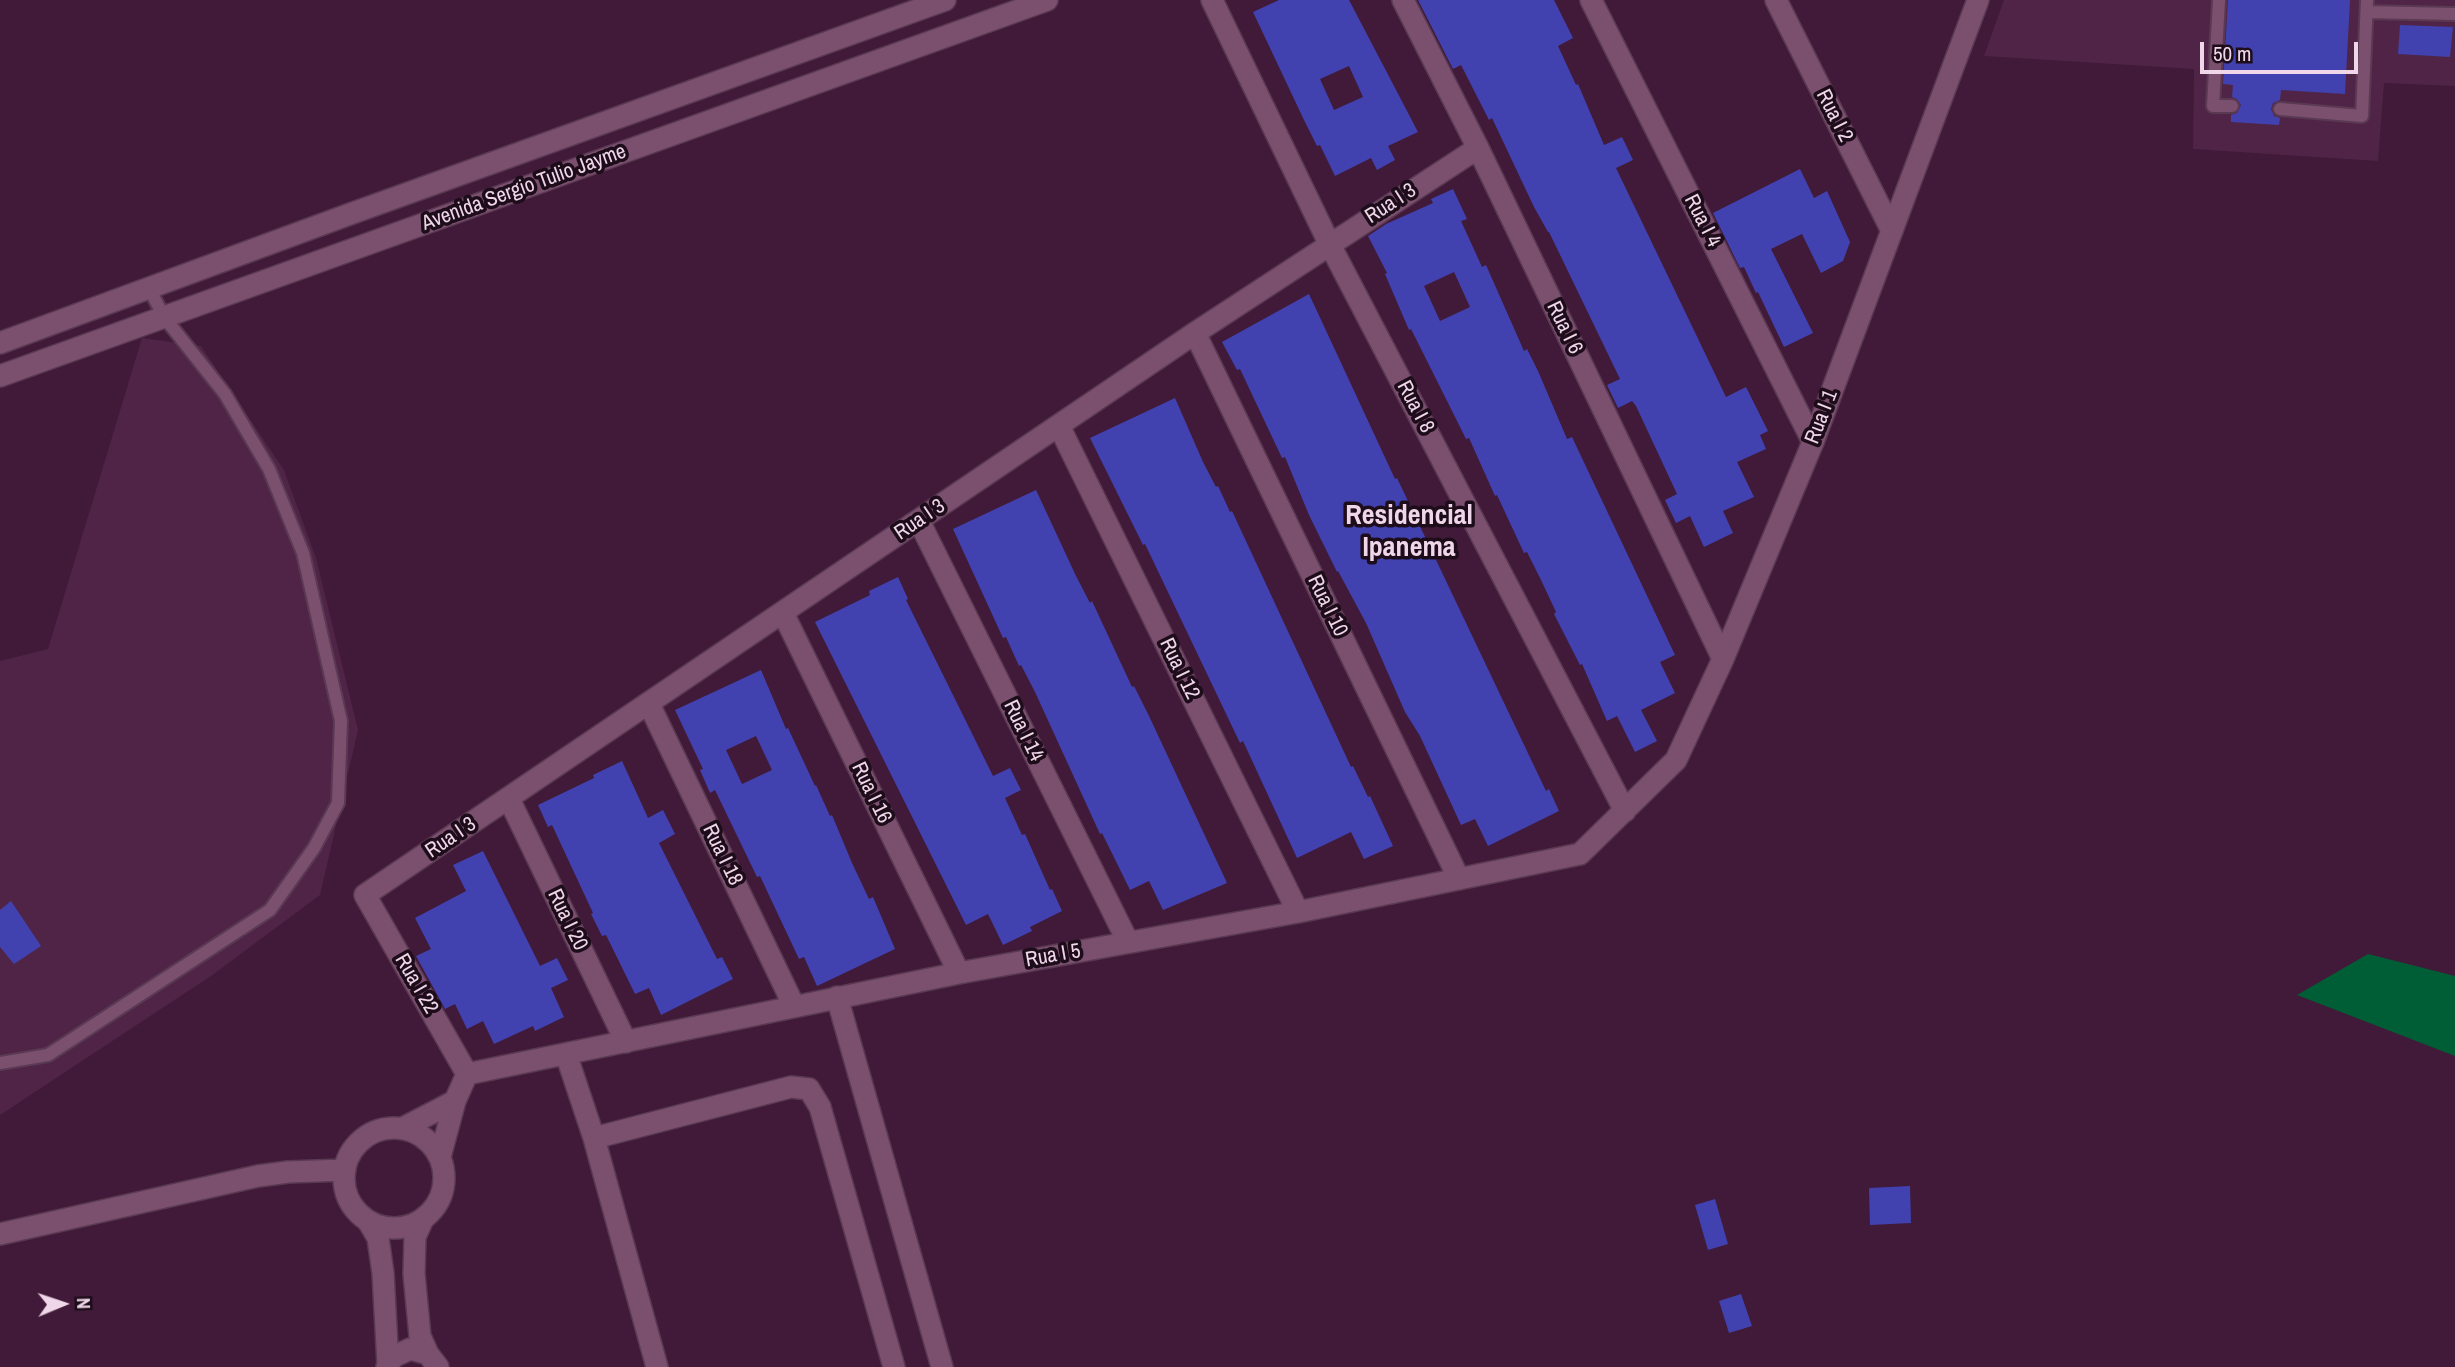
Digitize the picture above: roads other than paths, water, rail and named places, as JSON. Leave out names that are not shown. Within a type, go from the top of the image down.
[{"type":"street","name":"Avenida Sergio Tulio Jayme","points":[[0,344],[946,0]]},
{"type":"street","name":"Avenida Sergio Tulio Jayme","points":[[0,376],[1047,0]]},
{"type":"street","name":"Rua I 8","points":[[1212,0],[1329,243],[1625,811]]},
{"type":"street","name":"Rua I 6","points":[[1403,0],[1478,148],[1723,659]]},
{"type":"street","name":"Rua I 4","points":[[1591,0],[1813,442]]},
{"type":"street","name":"Rua I 2","points":[[1776,0],[1892,231]]},
{"type":"street","name":"Rua I 1","points":[[1625,811],[1675,760],[1723,659],[1813,442],[1978,0]]},
{"type":"street","name":"Rua I 3","points":[[365,895],[1329,243],[1478,148]]},
{"type":"street","name":"Rua I 10","points":[[1195,333],[1459,879]]},
{"type":"street","name":"Rua I 12","points":[[1059,426],[1298,912]]},
{"type":"street","name":"Rua I 14","points":[[919,521],[1128,942]]},
{"type":"street","name":"Rua I 16","points":[[783,613],[958,973]]},
{"type":"street","name":"Rua I 18","points":[[649,704],[794,1006]]},
{"type":"street","name":"Rua I 20","points":[[509,799],[626,1042]]},
{"type":"street","name":"Rua I 5","points":[[467,1074],[958,973],[1298,912],[1580,854],[1625,811]]},
{"type":"street","name":"Rua I 22","points":[[365,895],[467,1074]]},
{"type":"street","points":[[837,997],[942,1367]]},
{"type":"street","points":[[566,1054],[594,1138],[657,1367]]},
{"type":"street","points":[[433,1361],[420,1336],[414,1274],[415,1237],[423,1219],[438,1202],[442,1191],[444,1180],[440,1157],[455,1101],[467,1074]]},
{"type":"street","points":[[594,1138],[791,1087],[808,1089],[820,1107],[894,1367]]},
{"type":"street","points":[[387,1366],[383,1273],[378,1238],[368,1221],[351,1204],[346,1193],[345,1170],[353,1148],[361,1140],[381,1129],[403,1128],[455,1101]]},
{"type":"street","points":[[403,1128],[426,1138],[440,1157]]},
{"type":"street","points":[[0,1234],[258,1175],[345,1170]]},
{"type":"street","points":[[368,1221],[389,1228],[401,1227],[423,1219]]},
{"type":"street","points":[[387,1366],[401,1352],[410,1349],[420,1350],[433,1361]]},
{"type":"lane","points":[[2219,0],[2213,107],[2232,106]]},
{"type":"lane","points":[[2280,109],[2362,116],[2367,6],[2455,14]]},
{"type":"lane","points":[[0,1063],[48,1055],[270,909],[314,848],[338,803],[341,721],[303,552],[269,469],[257,447],[225,394],[164,317],[149,288]]},
{"type":"district","name":"Residencial Ipanema","points":[[1409,532]]}]
